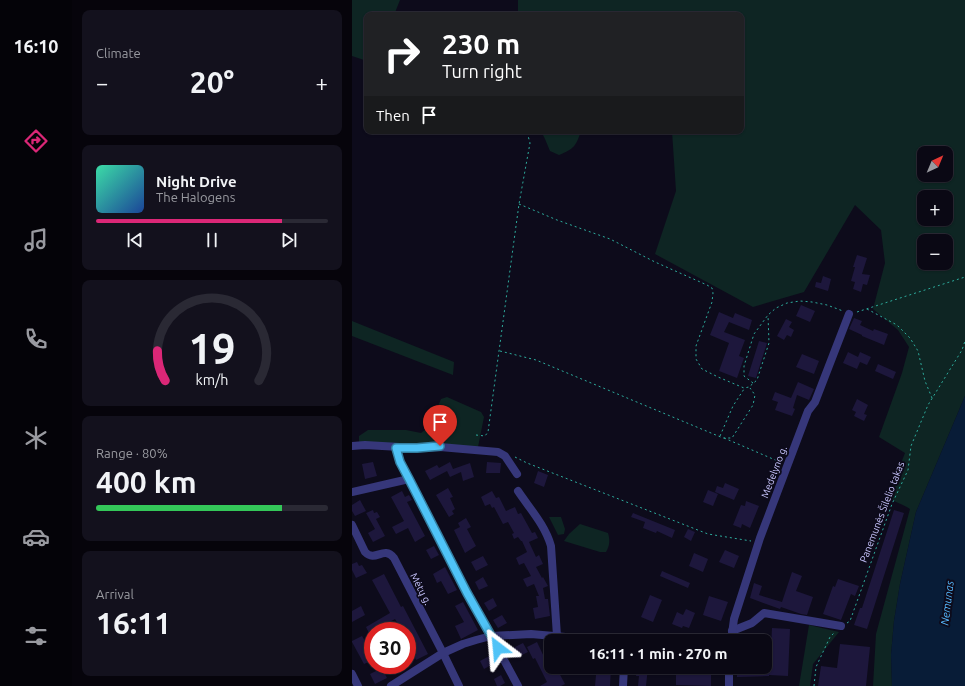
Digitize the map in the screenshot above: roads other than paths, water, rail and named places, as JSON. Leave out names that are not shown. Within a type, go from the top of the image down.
[{"type":"street","name":"Medelyno g.","points":[[732,634],[734,620],[758,543],[808,411],[815,402],[849,314]]},
{"type":"street","points":[[352,446],[365,445],[396,448],[440,446],[498,452],[505,456],[517,474]]},
{"type":"street","points":[[396,448],[400,462],[467,593],[518,686]]},
{"type":"street","points":[[352,492],[409,479]]},
{"type":"street","points":[[518,491],[541,524],[548,536],[551,546],[557,634]]},
{"type":"street","name":"Mėtų g.","points":[[352,525],[365,552],[369,556],[373,557],[388,553],[394,558],[459,686]]},
{"type":"street","points":[[732,631],[752,623],[764,612],[841,626]]},
{"type":"street","points":[[391,686],[443,654],[463,644],[491,636],[531,634],[544,635]]},
{"type":"street","points":[[352,674],[358,686]]},
{"type":"street","points":[[623,686],[624,674]]},
{"type":"street","points":[[729,674],[729,686]]},
{"type":"water","name":"Nemunas","points":[[965,396],[965,686],[892,686],[891,655],[894,621],[900,584],[916,512]]}]
